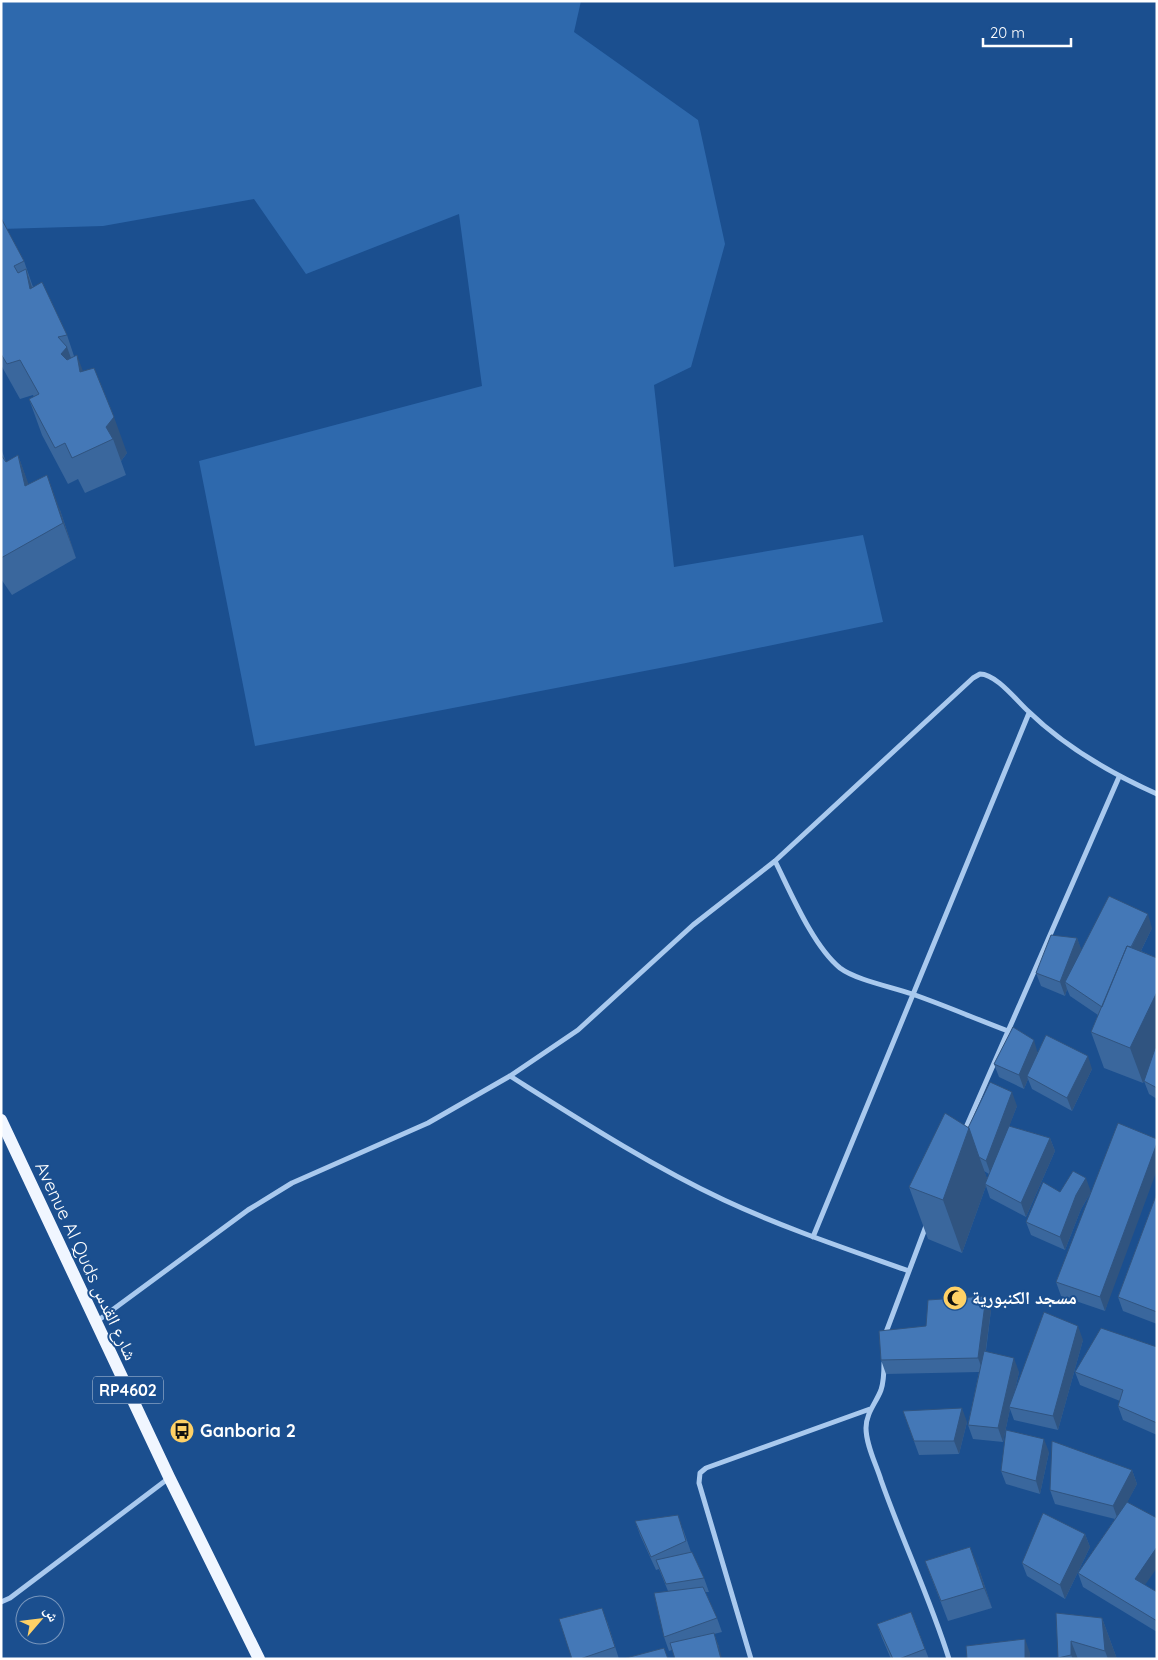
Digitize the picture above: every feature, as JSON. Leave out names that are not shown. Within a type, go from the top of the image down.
[{"type":"main road","name":"Avenue Al Quds شارع القدس","points":[[1,1120],[169,1477],[259,1659]]},
{"type":"street","points":[[96,1322],[248,1210],[292,1183],[428,1122],[510,1076],[578,1030],[693,925],[775,861],[977,675],[984,674],[993,678],[1052,733],[1118,777],[1157,794]]},
{"type":"street","points":[[813,1237],[1030,713]]},
{"type":"street","points":[[960,1140],[1118,777]]},
{"type":"street","points":[[775,861],[815,937],[841,969],[913,994],[1008,1031]]},
{"type":"street","points":[[510,1076],[587,1125],[724,1200],[813,1237],[909,1270]]},
{"type":"street","points":[[884,1342],[893,1313],[929,1219]]},
{"type":"street","points":[[884,1356],[883,1384],[870,1409],[866,1430],[868,1443],[937,1622],[949,1659]]},
{"type":"street","points":[[751,1659],[699,1483],[700,1473],[702,1469],[870,1409]]},
{"type":"street","points":[[1,1602],[10,1598],[169,1477]]},
{"type":"shaded area","points":[[1,1],[581,1],[574,32],[698,120],[725,244],[691,367],[654,385],[674,567],[863,535],[883,622],[686,663],[255,746],[199,461],[482,386],[459,214],[306,274],[254,199],[103,226],[1,229]]},
{"type":"building","points":[[1,218],[24,261],[14,266],[18,273],[26,269],[30,289],[42,282],[67,335],[58,337],[67,347],[61,354],[67,360],[77,355],[80,372],[94,368],[114,417],[106,427],[113,439],[72,458],[65,443],[55,448],[29,399],[39,394],[20,360],[7,364],[1,354]]},
{"type":"building","points":[[1,455],[6,462],[18,455],[25,486],[47,475],[63,523],[1,558]]},
{"type":"building","points":[[1109,896],[1148,914],[1131,947],[1127,946],[1102,1007],[1065,982]]},
{"type":"building","points":[[1051,935],[1077,938],[1060,982],[1036,973]]},
{"type":"building","points":[[1127,946],[1157,958],[1157,992],[1130,1048],[1091,1032]]},
{"type":"building","points":[[1013,1027],[1034,1040],[1019,1075],[994,1064]]},
{"type":"building","points":[[1046,1035],[1088,1056],[1067,1098],[1027,1076]]},
{"type":"building","points":[[1157,1043],[1157,1088],[1144,1081]]},
{"type":"building","points":[[990,1082],[1012,1092],[986,1161],[979,1157],[968,1128]]},
{"type":"building","points":[[945,1113],[969,1128],[943,1200],[909,1187]]},
{"type":"building","points":[[1118,1123],[1157,1139],[1157,1143],[1100,1297],[1056,1282]]},
{"type":"building","points":[[1009,1126],[1050,1138],[1021,1203],[985,1184]]},
{"type":"building","points":[[1073,1171],[1086,1178],[1076,1195],[1060,1237],[1026,1222],[1043,1182],[1060,1192]]},
{"type":"building","points":[[1157,1193],[1157,1312],[1118,1297]]},
{"type":"building","points":[[986,1296],[978,1358],[881,1360],[879,1331],[926,1326],[928,1300]]},
{"type":"building","points":[[1044,1312],[1078,1326],[1053,1416],[1009,1407]]},
{"type":"building","points":[[1101,1328],[1157,1347],[1157,1423],[1118,1406],[1123,1390],[1075,1372]]},
{"type":"building","points":[[984,1351],[1014,1358],[998,1428],[968,1425]]},
{"type":"building","points":[[962,1408],[954,1441],[914,1441],[903,1411]]},
{"type":"building","points":[[1006,1430],[1044,1439],[1036,1481],[1001,1471]]},
{"type":"building","points":[[1052,1441],[1132,1470],[1113,1506],[1050,1490]]},
{"type":"building","points":[[1127,1502],[1157,1518],[1157,1547],[1135,1579],[1157,1592],[1157,1621],[1078,1573]]},
{"type":"building","points":[[1043,1513],[1085,1534],[1060,1585],[1022,1563]]},
{"type":"building","points":[[678,1515],[686,1541],[651,1557],[635,1521]]},
{"type":"building","points":[[970,1547],[984,1588],[941,1601],[925,1561]]},
{"type":"building","points":[[692,1552],[704,1578],[666,1584],[656,1560]]},
{"type":"building","points":[[703,1587],[717,1618],[664,1637],[654,1593]]},
{"type":"building","points":[[602,1608],[615,1647],[580,1659],[572,1659],[559,1619]]},
{"type":"building","points":[[911,1612],[925,1649],[899,1659],[893,1659],[877,1624]]},
{"type":"building","points":[[1056,1613],[1102,1618],[1105,1651],[1071,1641],[1071,1655],[1058,1658]]},
{"type":"building","points":[[714,1633],[721,1659],[675,1659],[670,1643]]},
{"type":"building","points":[[1025,1639],[1025,1659],[967,1659],[966,1646]]},
{"type":"building","points":[[664,1648],[668,1659],[626,1659],[626,1658]]},
{"type":"place","name":"مسجد الكنبورية","points":[[955,1298]]},
{"type":"place","name":"Ganboria 2","points":[[182,1431]]}]
